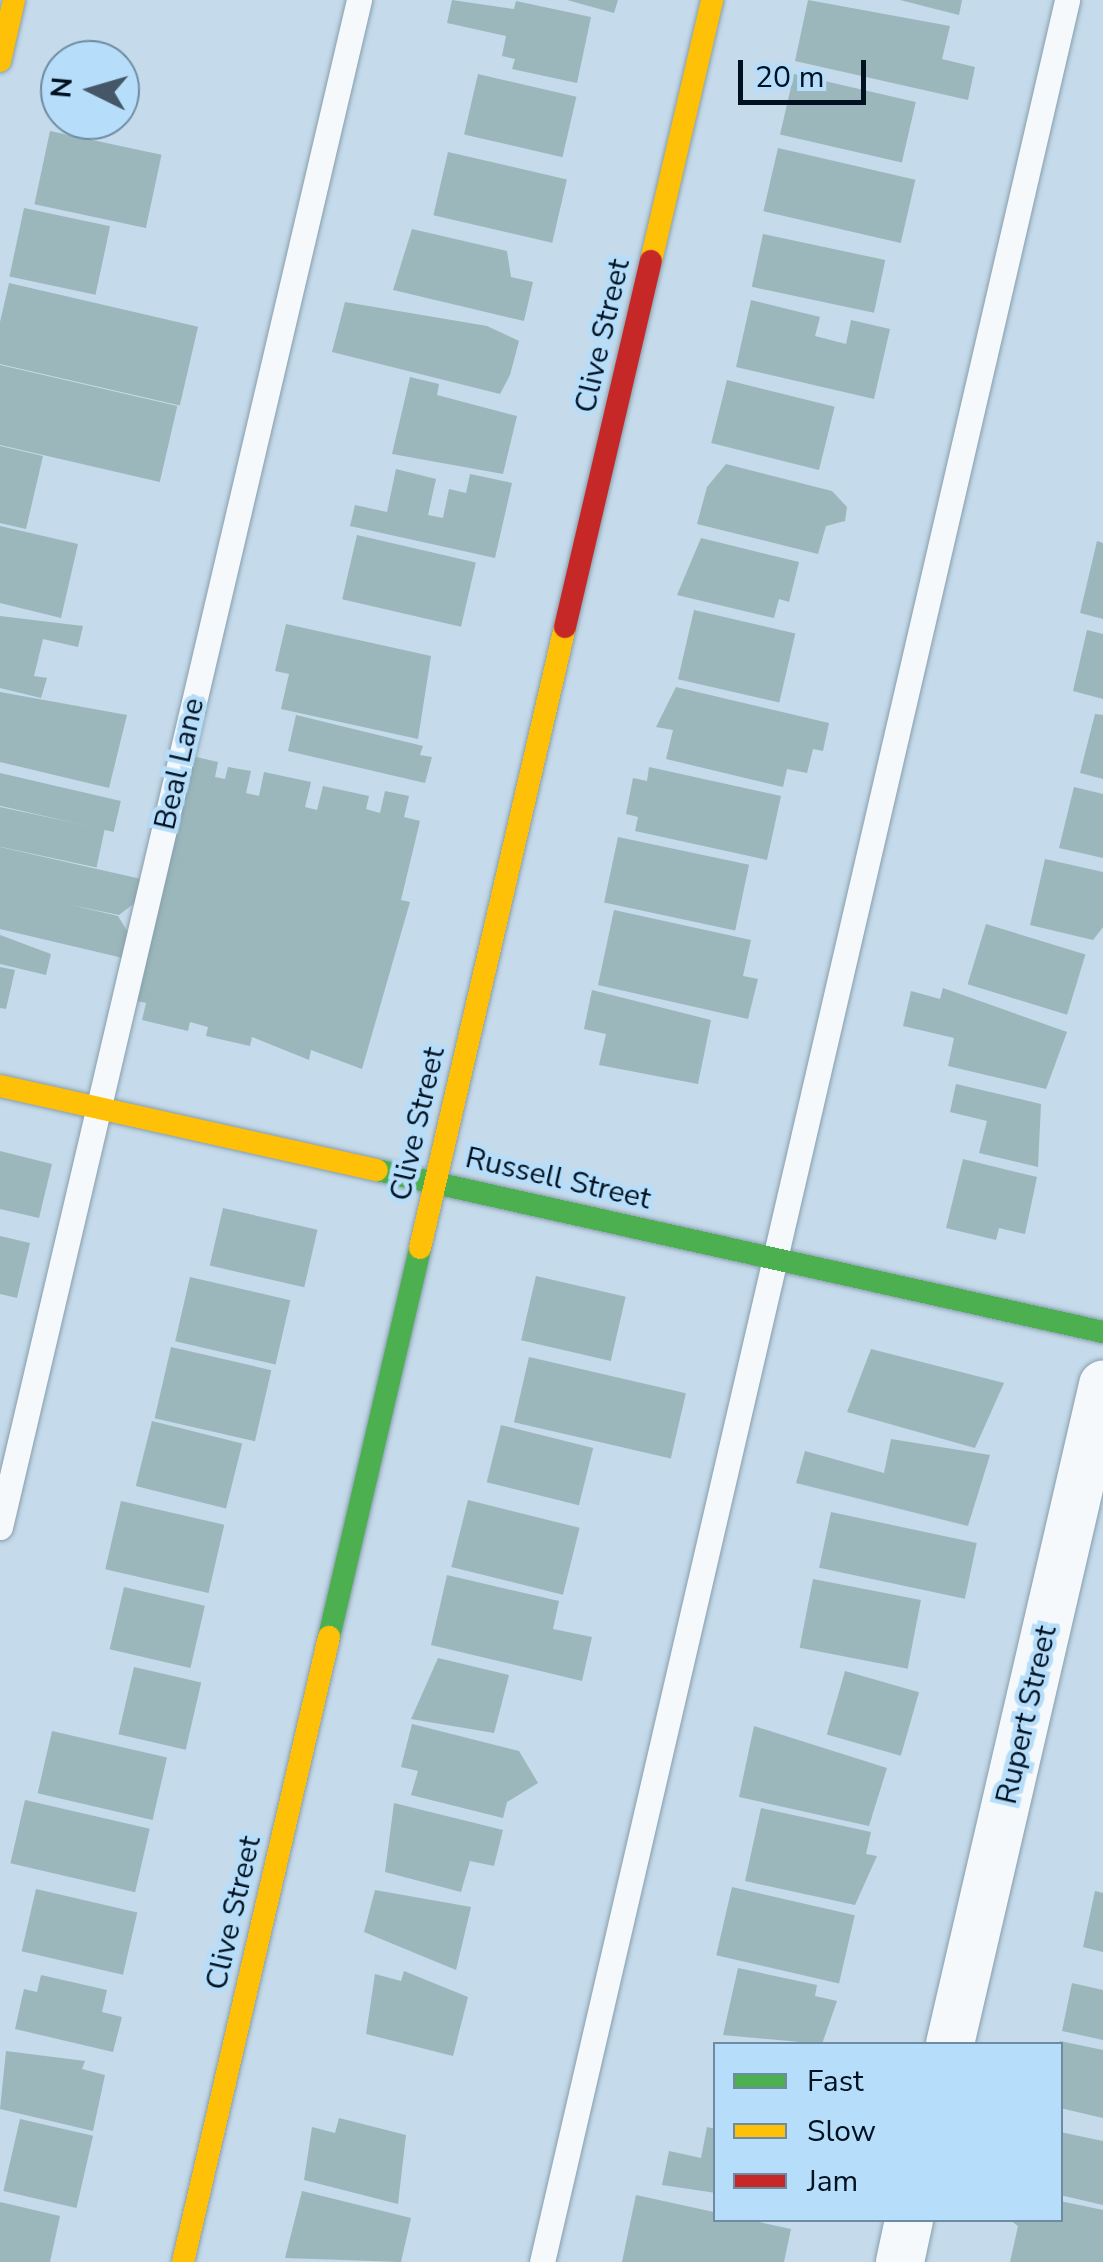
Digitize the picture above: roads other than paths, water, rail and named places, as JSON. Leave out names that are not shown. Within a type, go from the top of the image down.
[{"type":"street","name":"Clive Street","points":[[182,2262],[712,0]]},
{"type":"street","name":"Russell Street","points":[[0,1086],[97,1111],[1103,1332]]},
{"type":"street","name":"Rupert Street","points":[[950,2042],[1103,1385]]},
{"type":"street","points":[[900,2262],[910,2222]]},
{"type":"lane","name":"Beal Lane","points":[[0,1527],[359,0]]},
{"type":"lane","points":[[542,2262],[1067,0]]}]
